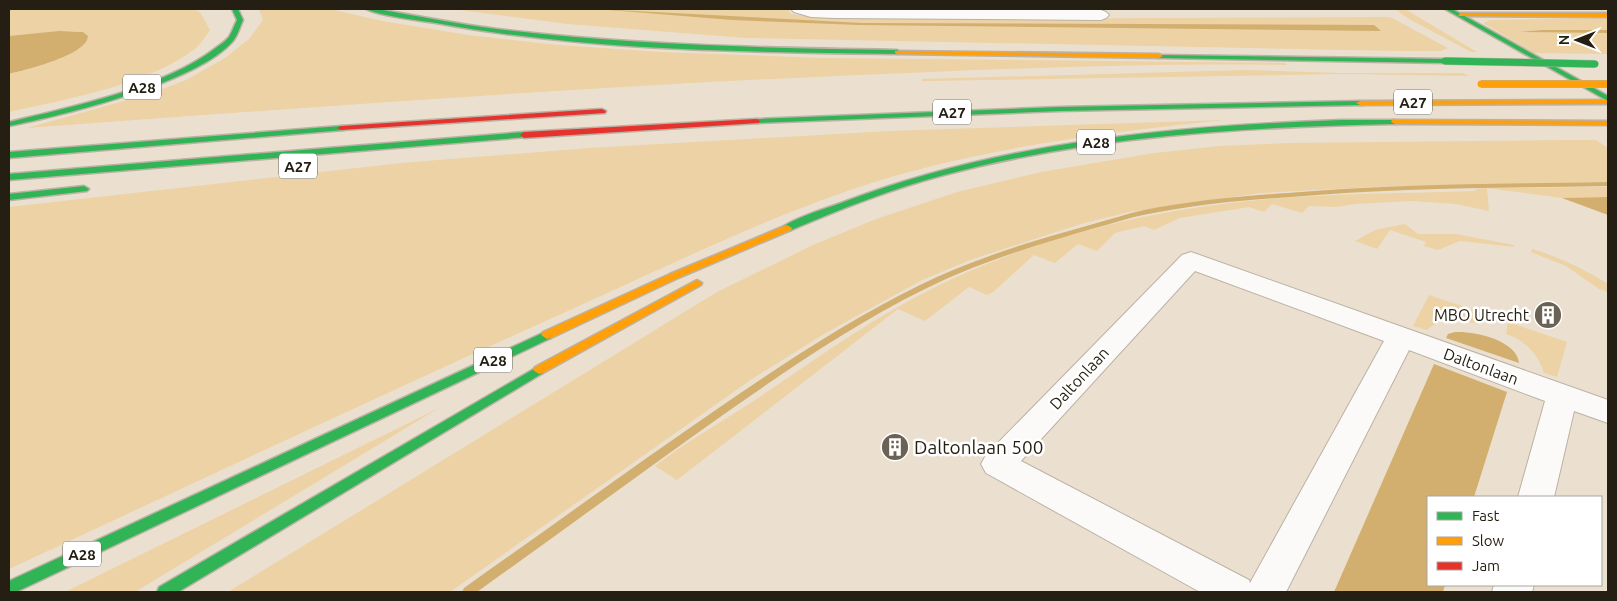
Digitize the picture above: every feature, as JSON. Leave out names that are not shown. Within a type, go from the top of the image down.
[{"type":"main road","name":"A28","points":[[9,124],[106,99],[157,81],[211,56],[234,36],[240,28],[239,12],[235,9]]},
{"type":"main road","points":[[373,9],[454,24],[553,37],[703,48],[1608,64]]},
{"type":"main road","points":[[1448,9],[1608,100]]},
{"type":"main road","points":[[1459,15],[1608,15]]},
{"type":"main road","points":[[1476,84],[1608,84]]},
{"type":"main road","name":"A27","points":[[9,177],[276,154],[586,131],[740,122],[1076,108],[1608,100]]},
{"type":"main road","name":"A27","points":[[9,155],[612,110]]},
{"type":"main road","name":"A27","points":[[326,118],[459,120]]},
{"type":"main road","name":"A28","points":[[9,588],[712,259],[834,208],[892,187],[988,161],[1054,148],[1133,137],[1273,126],[1608,123]]},
{"type":"main road","name":"A27","points":[[343,162],[495,146],[586,131]]},
{"type":"main road","points":[[9,197],[98,188]]},
{"type":"main road","name":"A28","points":[[730,266],[834,208]]},
{"type":"main road","name":"A28","points":[[165,592],[538,371],[704,280]]},
{"type":"street","points":[[799,9],[836,14],[1101,15],[1096,9]]},
{"type":"street","name":"Daltonlaan","points":[[1235,592],[998,464],[1191,260],[1608,412]]},
{"type":"street","points":[[1266,592],[1400,337]]},
{"type":"street","points":[[1536,496],[1562,395]]},
{"type":"shaded area","points":[[9,9],[193,9],[200,12],[210,30],[196,48],[177,61],[155,72],[107,89],[9,112],[9,74],[55,61],[68,55],[86,43],[88,36],[83,32],[73,31],[9,36]]},
{"type":"shaded area","points":[[259,9],[330,9],[382,21],[468,35],[558,45],[661,52],[823,58],[1285,63],[1287,65],[1065,67],[706,82],[27,128],[152,93],[186,80],[225,58],[249,39],[263,20]]},
{"type":"shaded area","points":[[452,9],[788,9],[791,14],[807,16],[941,19],[1390,17],[1448,48],[1441,51],[1401,51],[746,38],[567,24]]},
{"type":"shaded area","points":[[597,9],[862,23],[1374,25],[1381,31],[859,25],[732,20]]},
{"type":"shaded area","points":[[1395,9],[1405,9],[1477,52],[1471,52],[1409,19]]},
{"type":"shaded area","points":[[1608,18],[1608,54],[1534,53],[1483,23],[1490,20]]},
{"type":"shaded area","points":[[1608,30],[1608,33],[1519,32]]},
{"type":"shaded area","points":[[59,31],[83,32],[88,36],[85,43],[67,55],[54,61],[9,74],[9,36]]},
{"type":"shaded area","points":[[1246,70],[1341,73],[1463,73],[1469,76],[1345,74],[922,81],[922,79]]},
{"type":"shaded area","points":[[1225,120],[1105,134],[1026,146],[909,172],[825,199],[702,250],[366,403],[9,569],[9,207],[401,163],[589,148],[889,131]]},
{"type":"shaded area","points":[[1596,140],[1608,148],[1608,182],[1371,187],[1261,193],[1129,212],[1081,224],[970,260],[920,281],[824,334],[752,379],[450,592],[228,592],[717,292],[813,245],[876,219],[957,192],[1041,172],[1154,153],[1220,146],[1287,143]]},
{"type":"shaded area","points":[[1608,187],[1608,197],[1562,198],[1487,188],[1489,211],[1456,204],[1411,201],[1336,207],[1309,206],[1302,213],[1272,204],[1264,212],[1249,207],[1180,218],[1154,230],[1144,226],[1115,233],[1097,251],[1078,244],[1055,263],[1034,255],[993,292],[987,295],[969,287],[925,321],[898,309],[677,480],[655,466],[885,314],[943,283],[982,266],[1063,237],[1147,216],[1261,200],[1476,191],[1475,189],[1486,188]]},
{"type":"shaded area","points":[[1608,197],[1608,215],[1562,198]]},
{"type":"shaded area","points":[[1405,224],[1418,234],[1456,234],[1514,245],[1514,247],[1460,241],[1438,250],[1424,246],[1426,242],[1390,230],[1377,249],[1355,241],[1375,230]]},
{"type":"shaded area","points":[[1532,249],[1590,273],[1608,284],[1608,292],[1599,289],[1566,266],[1531,252]]},
{"type":"shaded area","points":[[1429,295],[1482,313],[1480,324],[1445,321],[1427,330],[1413,326]]},
{"type":"shaded area","points":[[1508,322],[1567,342],[1557,377],[1544,373],[1535,354],[1525,344],[1506,334]]},
{"type":"shaded area","points":[[1455,332],[1473,333],[1493,338],[1511,348],[1519,363],[1446,338],[1448,334]]},
{"type":"shaded area","points":[[1434,364],[1507,392],[1474,496],[1427,496],[1427,586],[1445,586],[1443,592],[1334,592]]},
{"type":"shaded area","points":[[439,408],[135,592],[65,592]]},
{"type":"waterway","points":[[468,592],[687,435],[772,376],[830,339],[890,304],[940,278],[1004,253],[1132,215],[1203,203],[1318,192],[1376,189],[1608,184]]},
{"type":"traffic: fast","points":[[9,124],[101,101],[177,74],[209,57],[231,39],[240,20],[235,9]]},
{"type":"traffic: fast","points":[[369,9],[497,31],[610,42],[801,51],[897,52]]},
{"type":"traffic: fast","points":[[1448,9],[1608,99]]},
{"type":"traffic: fast","points":[[1159,56],[1445,61]]},
{"type":"traffic: fast","points":[[1445,61],[1595,64]]},
{"type":"traffic: fast","points":[[756,121],[1060,109],[1360,103]]},
{"type":"traffic: fast","points":[[787,228],[852,202],[917,180],[1015,156],[1069,146],[1123,138],[1231,128],[1395,122]]},
{"type":"traffic: fast","points":[[9,155],[341,128]]},
{"type":"traffic: fast","points":[[9,177],[524,135]]},
{"type":"traffic: fast","points":[[9,197],[84,189]]},
{"type":"traffic: fast","points":[[9,588],[547,335]]},
{"type":"traffic: fast","points":[[165,592],[539,370]]},
{"type":"traffic: slow","points":[[1461,15],[1608,15]]},
{"type":"traffic: slow","points":[[897,52],[1159,56]]},
{"type":"traffic: slow","points":[[1481,84],[1608,84]]},
{"type":"traffic: slow","points":[[1360,103],[1608,102]]},
{"type":"traffic: slow","points":[[1395,122],[1608,123]]},
{"type":"traffic: slow","points":[[547,335],[674,276],[787,228]]},
{"type":"traffic: slow","points":[[539,370],[697,283]]},
{"type":"traffic: jam","points":[[341,128],[602,111]]},
{"type":"traffic: jam","points":[[524,135],[756,121]]},
{"type":"place","name":"MBO Utrecht","points":[[1548,315]]},
{"type":"place","name":"Daltonlaan 500","points":[[895,447]]}]
